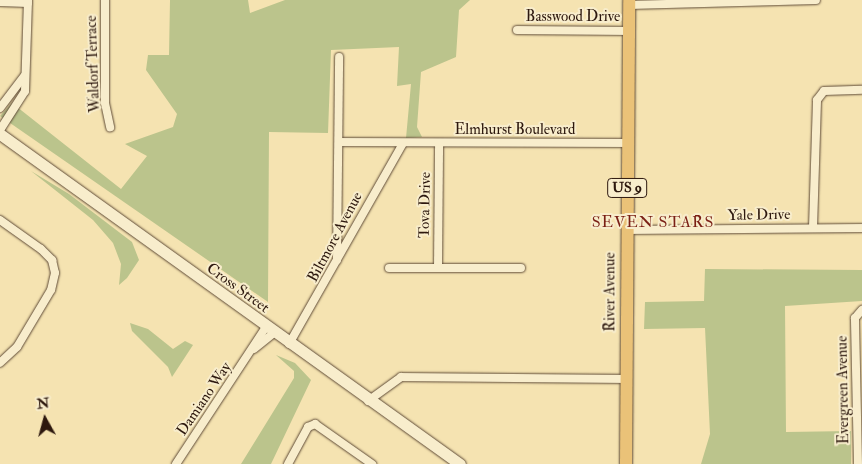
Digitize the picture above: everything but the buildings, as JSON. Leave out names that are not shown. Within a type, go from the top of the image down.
[{"type":"highway","name":"River Avenue","points":[[626,464],[628,2]]},
{"type":"main road","name":"Cross Street","points":[[0,134],[368,401],[457,463]]},
{"type":"street","name":"Waldorf Terrace","points":[[105,0],[105,103],[110,127]]},
{"type":"street","points":[[628,2],[816,0]]},
{"type":"street","points":[[0,2],[28,2],[25,91],[0,130]]},
{"type":"street","name":"Basswood Drive","points":[[518,30],[628,31]]},
{"type":"street","points":[[336,262],[339,57]]},
{"type":"street","points":[[0,108],[25,75]]},
{"type":"street","points":[[813,228],[817,100],[830,90],[862,90]]},
{"type":"street","name":"Elmhurst Boulevard","points":[[339,142],[439,144],[628,143]]},
{"type":"street","name":"Biltmore Avenue","points":[[289,344],[403,143]]},
{"type":"street","name":"Tova Drive","points":[[438,268],[439,144]]},
{"type":"street","points":[[0,220],[41,249],[52,260],[55,273],[51,290],[17,346],[0,364]]},
{"type":"street","name":"Yale Drive","points":[[627,230],[862,228]]},
{"type":"street","points":[[389,268],[521,268]]},
{"type":"street","name":"Evergreen Avenue","points":[[858,464],[860,313]]},
{"type":"street","name":"Damiano Way","points":[[176,464],[254,350],[270,330]]},
{"type":"street","points":[[368,401],[391,380],[401,378],[626,379]]},
{"type":"street","points":[[288,464],[311,426],[315,424],[372,464]]},
{"type":"green space","points":[[170,0],[248,0],[250,13],[285,0],[470,0],[459,10],[456,57],[421,72],[417,127],[422,137],[406,138],[411,84],[397,86],[399,47],[331,50],[328,133],[269,132],[268,302],[0,116],[12,103],[121,189],[147,156],[125,144],[173,127],[177,114],[146,70],[148,55],[169,55]]},
{"type":"green space","points":[[31,171],[69,194],[132,242],[139,260],[127,278],[119,285],[121,264],[113,243],[93,220]]},
{"type":"green space","points":[[705,269],[862,270],[862,301],[785,306],[786,432],[851,431],[851,464],[701,464],[710,434],[705,328],[644,329],[645,302],[704,301]]},
{"type":"green space","points":[[130,323],[148,329],[173,349],[185,341],[193,345],[172,377],[168,367],[132,331]]},
{"type":"green space","points":[[276,355],[295,363],[311,380],[271,464],[241,464],[294,378],[294,371]]},
{"type":"district","name":"SEVEN STARS","points":[[653,222]]}]
